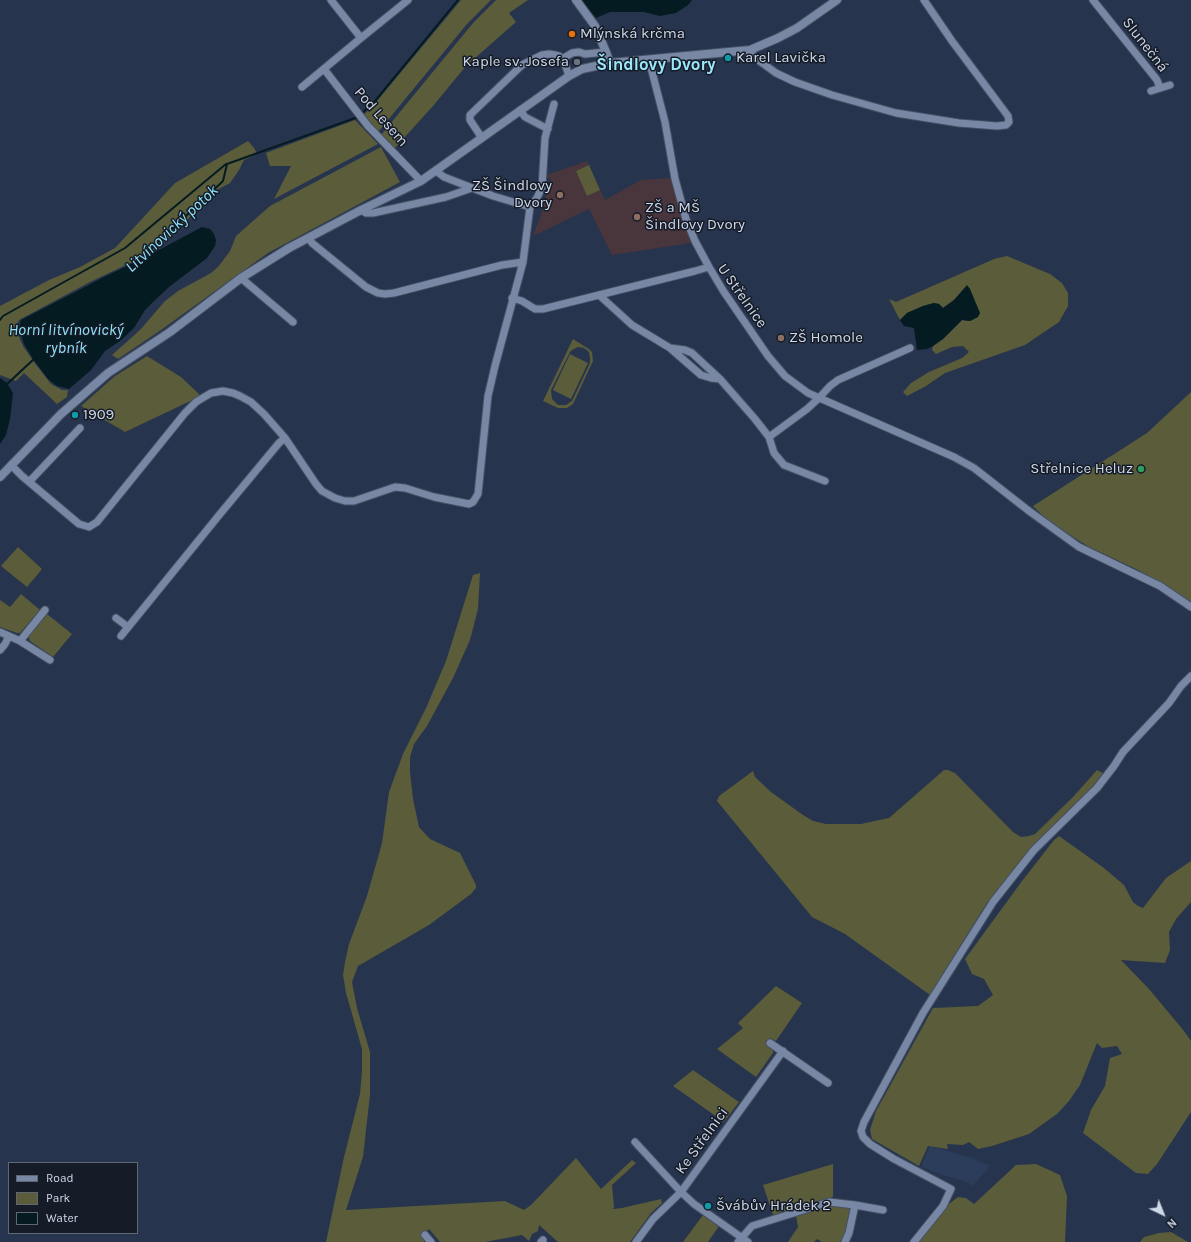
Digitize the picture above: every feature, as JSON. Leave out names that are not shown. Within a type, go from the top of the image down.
[{"type":"street","points":[[331,0],[361,38]]},
{"type":"street","points":[[302,87],[408,0]]},
{"type":"street","points":[[576,0],[595,26],[610,63]]},
{"type":"street","points":[[0,477],[67,408],[108,373],[170,332],[241,278],[289,248],[361,210],[421,181],[569,76],[582,69],[610,63],[750,50],[797,28],[837,0]]},
{"type":"street","points":[[750,50],[754,57],[776,73],[795,82],[832,95],[896,112],[959,123],[997,126],[1006,125],[1009,122],[1008,116],[952,41],[924,0]]},
{"type":"street","name":"Slunečná","points":[[1093,0],[1157,80],[1160,88]]},
{"type":"street","points":[[562,59],[572,53],[579,52],[585,54],[606,52]]},
{"type":"street","points":[[482,138],[470,120],[470,115],[522,65],[531,60],[549,54],[559,56],[562,59],[569,76]]},
{"type":"street","points":[[649,60],[682,206],[695,241],[708,267]]},
{"type":"street","name":"Pod Lesem","points":[[324,69],[368,126],[421,181]]},
{"type":"street","points":[[1151,91],[1170,85]]},
{"type":"street","points":[[11,465],[79,524],[89,527],[97,522],[185,413],[196,402],[211,393],[223,391],[240,396],[251,402],[264,414],[285,438],[316,484],[322,491],[335,498],[345,501],[354,501],[395,487],[405,488],[434,497],[469,504],[473,502],[478,494],[488,396],[512,298],[523,262],[530,207],[537,198],[542,187],[545,138],[554,104]]},
{"type":"street","points":[[520,110],[525,117],[548,128]]},
{"type":"street","points":[[436,171],[444,177],[472,188],[530,207]]},
{"type":"street","points":[[361,210],[366,213],[373,213],[446,197],[472,188]]},
{"type":"street","points":[[309,238],[312,243],[366,287],[378,294],[394,293],[502,265],[523,262]]},
{"type":"street","name":"U Střelnice","points":[[512,298],[535,309],[543,309],[708,267],[776,366],[785,376],[798,386],[819,398],[954,457],[974,468],[1029,511],[1079,546],[1160,586],[1191,607]]},
{"type":"street","points":[[241,278],[293,322]]},
{"type":"street","points":[[599,295],[632,325],[670,348],[701,375],[720,379]]},
{"type":"street","points":[[670,348],[685,350],[692,353],[720,379],[769,437],[774,453],[784,465],[825,481]]},
{"type":"street","points":[[769,437],[789,424],[838,380],[910,348]]},
{"type":"street","points":[[29,482],[80,428]]},
{"type":"street","points":[[121,636],[220,514],[279,443],[285,438]]},
{"type":"street","points":[[20,641],[45,610]]},
{"type":"street","points":[[116,618],[128,627]]},
{"type":"street","points":[[0,632],[20,641],[50,660]]},
{"type":"street","points":[[0,650],[9,636]]},
{"type":"street","points":[[914,1242],[943,1206],[951,1189],[894,1159],[870,1144],[863,1137],[861,1131],[864,1122],[923,1013],[993,902],[1034,850],[1097,788],[1114,766],[1122,752],[1169,703],[1181,686],[1191,676]]},
{"type":"street","points":[[770,1043],[828,1083]]},
{"type":"street","name":"Ke Střelnici","points":[[636,1242],[653,1219],[681,1192],[783,1051]]},
{"type":"street","points":[[634,1142],[681,1192],[740,1240],[748,1242]]},
{"type":"street","points":[[740,1240],[752,1226],[829,1202],[883,1210]]},
{"type":"street","points":[[845,1242],[850,1233],[855,1205]]},
{"type":"street","points":[[425,1235],[431,1242]]},
{"type":"shaded area","name":"ZŠ a MŠ Šindlovy Dvory","points":[[587,161],[605,200],[641,180],[671,178],[684,225],[691,243],[612,255],[589,209],[533,236],[541,215],[551,179],[546,177],[547,175]]},
{"type":"shaded area","points":[[930,1146],[969,1157],[990,1166],[973,1186],[965,1181],[942,1175],[922,1167]]},
{"type":"green space","points":[[461,0],[491,0],[467,24],[378,132],[362,116],[372,107]]},
{"type":"green space","points":[[496,0],[528,0],[509,13],[516,22],[466,66],[433,106],[394,149],[381,135],[473,23]]},
{"type":"green space","points":[[355,120],[378,144],[274,199],[291,166],[270,166],[266,153]]},
{"type":"green space","points":[[248,141],[257,154],[244,160],[230,183],[213,192],[207,202],[194,211],[185,224],[159,246],[147,255],[90,282],[19,320],[15,328],[23,346],[51,384],[62,390],[68,390],[67,397],[57,404],[24,373],[16,381],[0,375],[0,306],[49,280],[80,267],[115,248],[175,183]]},
{"type":"green space","points":[[381,147],[400,182],[268,253],[118,359],[112,355],[140,330],[165,301],[178,291],[211,273],[218,267],[230,251],[236,236],[270,206]]},
{"type":"green space","points":[[589,165],[600,190],[587,196],[576,171]]},
{"type":"green space","points":[[1007,256],[1050,274],[1062,283],[1068,293],[1068,306],[1059,322],[1025,345],[945,373],[926,386],[907,396],[903,392],[911,383],[929,372],[962,358],[969,352],[963,346],[952,347],[936,354],[932,350],[933,346],[943,339],[962,320],[970,321],[978,317],[967,286],[954,300],[943,308],[939,304],[934,303],[923,306],[907,313],[900,320],[889,299],[896,302],[994,259]]},
{"type":"green space","points":[[573,339],[589,349],[592,352],[593,361],[573,404],[567,408],[558,408],[543,401]],"holes":[[[578,347],[584,348],[589,352],[590,363],[572,401],[566,405],[558,405],[552,399],[551,390],[570,352]]]},
{"type":"green space","points":[[570,354],[588,363],[571,399],[553,390]]},
{"type":"green space","points":[[147,356],[181,377],[201,396],[125,432],[81,406],[115,376]]},
{"type":"green space","name":"Střelnice Heluz","points":[[1191,392],[1191,604],[1168,587],[1136,569],[1089,547],[1049,522],[1033,506],[1147,433]]},
{"type":"green space","points":[[18,547],[42,569],[27,587],[1,566]]},
{"type":"green space","points":[[480,573],[478,609],[470,640],[453,678],[427,726],[414,744],[410,757],[413,799],[419,827],[430,839],[460,853],[476,885],[476,888],[471,894],[429,925],[358,966],[352,982],[357,1008],[370,1052],[370,1095],[363,1157],[346,1210],[505,1201],[524,1210],[531,1205],[576,1158],[601,1189],[632,1160],[636,1163],[612,1185],[613,1209],[661,1199],[662,1203],[651,1213],[630,1242],[558,1242],[539,1225],[538,1231],[532,1234],[529,1241],[522,1235],[485,1242],[440,1242],[429,1229],[424,1234],[424,1242],[326,1242],[344,1157],[360,1094],[362,1071],[362,1049],[346,993],[343,975],[349,944],[367,896],[382,843],[389,792],[403,754],[426,708],[446,661],[473,575]]},
{"type":"green space","points":[[21,594],[40,610],[20,633],[17,633],[0,627],[0,600],[10,607]]},
{"type":"green space","points":[[47,614],[72,634],[53,657],[30,641],[28,636]]},
{"type":"green space","points":[[944,770],[955,773],[1013,832],[1021,837],[1035,834],[1073,797],[1097,770],[1103,773],[1090,791],[1029,850],[985,906],[930,995],[845,934],[812,917],[717,801],[719,796],[753,771],[755,777],[771,792],[813,821],[826,824],[861,824],[889,818]]},
{"type":"green space","points":[[1059,836],[1104,868],[1124,885],[1133,902],[1143,908],[1166,878],[1191,861],[1191,902],[1176,919],[1169,932],[1170,950],[1165,963],[1121,960],[1149,989],[1191,1041],[1191,1112],[1157,1164],[1148,1174],[1136,1173],[1083,1133],[1091,1110],[1105,1086],[1110,1058],[1122,1054],[1117,1046],[1102,1048],[1097,1043],[1080,1085],[1069,1101],[1057,1114],[1029,1134],[978,1149],[969,1142],[963,1145],[947,1144],[948,1149],[928,1146],[919,1166],[872,1139],[870,1130],[876,1111],[933,1008],[978,1006],[993,995],[984,979],[972,974],[965,959],[1022,881],[1054,840]]},
{"type":"green space","points":[[776,986],[802,1003],[776,1041],[770,1038],[767,1040],[766,1045],[773,1050],[773,1053],[756,1077],[717,1049],[743,1028],[738,1023]]},
{"type":"green space","points":[[693,1070],[739,1102],[724,1122],[673,1086]]},
{"type":"green space","points":[[833,1164],[833,1197],[773,1215],[763,1185]]},
{"type":"green space","points":[[1036,1164],[1060,1175],[1067,1196],[1065,1242],[917,1242],[945,1207],[958,1197],[966,1198],[974,1204],[1016,1165]]},
{"type":"green space","points":[[829,1204],[848,1206],[851,1208],[846,1234],[840,1242],[822,1242],[817,1239],[814,1242],[788,1242],[798,1227],[796,1216]]},
{"type":"green space","points":[[703,1215],[719,1226],[708,1242],[683,1242]]},
{"type":"green space","points":[[1171,1232],[1188,1242],[1140,1242],[1144,1237],[1159,1233]]},
{"type":"water","points":[[581,0],[692,0],[688,5],[676,13],[660,16],[644,12],[610,12],[596,18]]},
{"type":"water","name":"Horní litvínovický rybník","points":[[202,227],[210,229],[216,240],[215,246],[207,258],[169,287],[153,302],[145,310],[134,328],[120,341],[105,351],[91,370],[69,389],[57,386],[48,379],[24,344],[19,328],[21,320]]},
{"type":"water","points":[[967,285],[980,313],[978,317],[970,321],[962,320],[943,339],[933,346],[927,349],[917,350],[914,328],[904,326],[900,320],[907,313],[923,306],[934,303],[939,304],[943,308],[954,300]]},
{"type":"water","points":[[0,378],[7,383],[13,393],[10,419],[6,435],[0,444]]},
{"type":"waterway","name":"Litvínovický potok","points":[[137,262],[223,181],[227,164],[358,117],[375,101],[458,0]]},
{"type":"waterway","points":[[0,320],[3,316],[125,248],[226,164]]},
{"type":"waterway","name":"Litvínovický potok","points":[[6,385],[35,358]]},
{"type":"place","name":"Mlýnská krčma","points":[[572,34]]},
{"type":"place","name":"Karel Lavička","points":[[728,58]]},
{"type":"place","name":"Kaple sv. Josefa","points":[[577,62]]},
{"type":"place","name":"ZŠ Šindlovy Dvory","points":[[560,195]]},
{"type":"place","name":"ZŠ a MŠ Šindlovy Dvory","points":[[637,217]]},
{"type":"place","name":"ZŠ Homole","points":[[781,338]]},
{"type":"place","name":"1909","points":[[75,415]]},
{"type":"place","name":"Střelnice Heluz","points":[[1141,469]]},
{"type":"place","name":"Švábův Hrádek 2","points":[[708,1206]]},
{"type":"district","name":"Šindlovy Dvory","points":[[656,65]]}]
